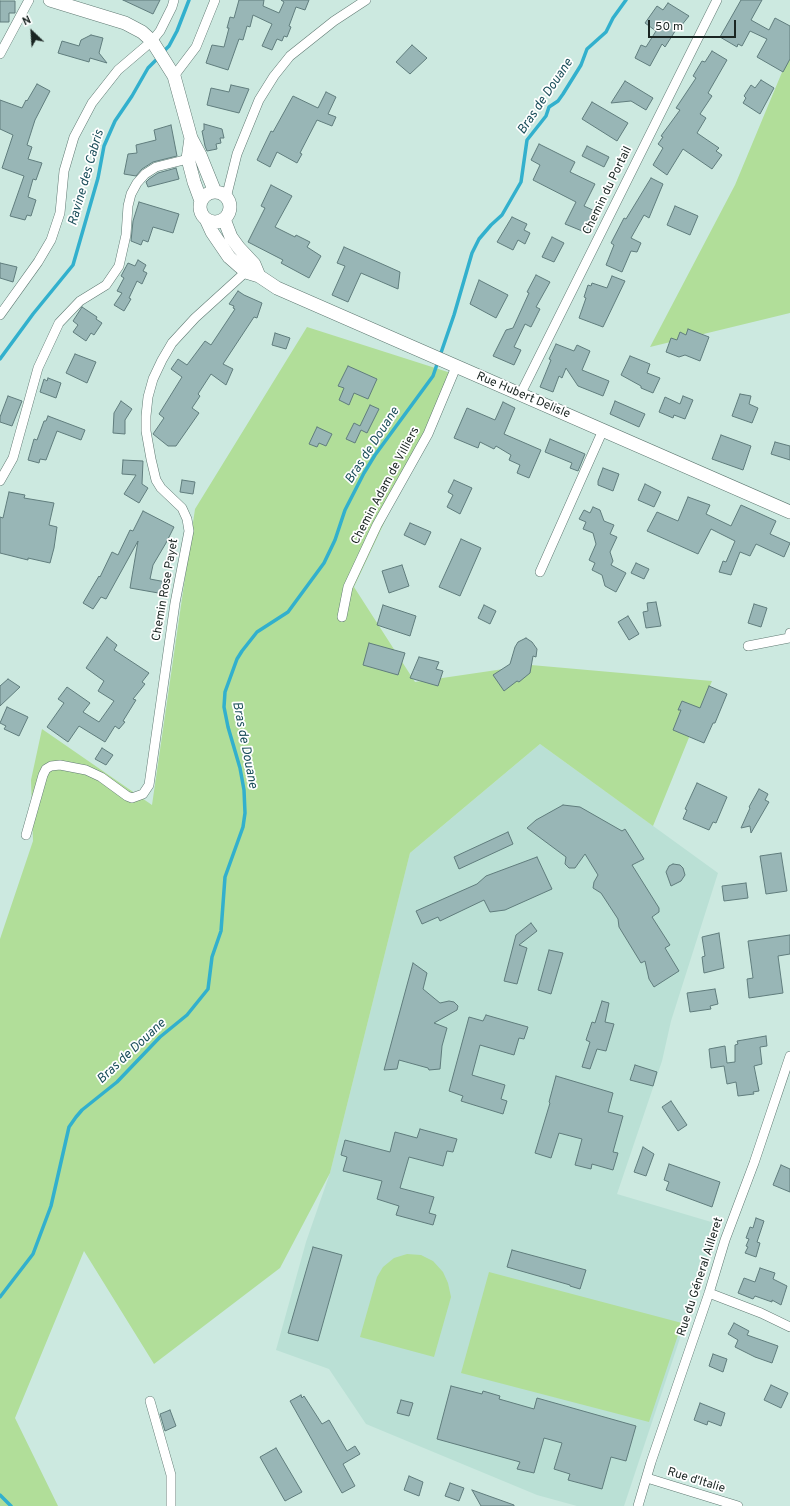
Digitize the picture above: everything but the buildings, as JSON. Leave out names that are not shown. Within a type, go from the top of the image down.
[{"type":"main road","name":"Rue Hubert Delisle","points":[[50,0],[125,23],[142,32],[155,44],[172,72],[191,138],[221,195],[230,206],[224,220],[231,237],[253,270]]},
{"type":"main road","name":"Rue Hubert Delisle","points":[[191,138],[188,159],[201,201],[200,211],[212,232],[229,257],[253,270],[277,288],[453,366],[521,393],[790,512]]},
{"type":"main road","points":[[201,201],[204,196],[221,195]]},
{"type":"main road","points":[[206,220],[215,222],[224,220]]},
{"type":"street","points":[[0,54],[29,0]]},
{"type":"street","points":[[0,316],[38,262],[51,240],[60,213],[64,171],[74,137],[92,103],[118,70],[155,44],[174,0]]},
{"type":"street","points":[[172,72],[196,47],[216,0]]},
{"type":"street","points":[[221,195],[259,100],[274,76],[290,56],[334,21],[366,0]]},
{"type":"street","name":"Chemin du Portail","points":[[521,393],[717,0]]},
{"type":"street","points":[[0,481],[13,458],[38,368],[60,323],[80,302],[106,285],[119,266],[126,235],[128,206],[131,194],[137,183],[145,174],[156,167],[188,159]]},
{"type":"street","name":"Chemin Rose Payet","points":[[26,834],[43,775],[46,769],[51,766],[60,764],[86,770],[101,777],[132,798],[143,794],[149,785],[175,603],[188,531],[187,519],[182,508],[161,488],[156,480],[146,431],[148,397],[153,379],[172,343],[195,318],[253,270]]},
{"type":"street","name":"Chemin Adam de Villiers","points":[[342,617],[348,587],[377,525],[428,434],[453,366]]},
{"type":"street","points":[[540,572],[602,430]]},
{"type":"street","points":[[748,646],[789,638],[790,633]]},
{"type":"street","name":"Rue du Géneral Ailleret","points":[[638,1506],[651,1462],[709,1293],[725,1240],[754,1163],[790,1056]]},
{"type":"street","points":[[709,1293],[761,1313],[790,1328]]},
{"type":"street","points":[[150,1401],[170,1475],[171,1506]]},
{"type":"street","name":"Rue d'Italie","points":[[647,1478],[738,1506]]},
{"type":"shaded area","points":[[540,744],[718,873],[671,1021],[662,1061],[617,1194],[718,1224],[624,1506],[577,1506],[537,1495],[366,1424],[329,1369],[276,1350],[306,1242],[330,1173],[410,853]]},
{"type":"green space","points":[[790,53],[790,313],[650,347],[735,185]]},
{"type":"green space","points":[[307,327],[454,374],[354,587],[415,682],[531,665],[712,681],[653,826],[540,744],[410,853],[330,1173],[280,1268],[154,1364],[84,1251],[15,1418],[58,1506],[0,1506],[0,939],[33,841],[31,780],[42,729],[152,805],[195,509]]},
{"type":"green space","points":[[407,1254],[421,1255],[433,1261],[443,1272],[448,1283],[451,1297],[434,1357],[360,1337],[377,1277],[383,1267],[394,1258]]},
{"type":"green space","points":[[489,1272],[682,1323],[649,1422],[461,1373]]},
{"type":"waterway","name":"Ravine des Cabris","points":[[163,52],[169,46],[177,31],[189,0]]},
{"type":"waterway","name":"Bras de Douane","points":[[0,1297],[33,1254],[51,1206],[69,1127],[82,1110],[117,1082],[160,1037],[187,1015],[208,989],[212,957],[221,931],[225,877],[243,827],[245,813],[244,790],[240,768],[228,727],[224,707],[225,692],[237,659],[257,632],[288,612],[324,563],[335,540],[345,510],[364,473],[375,455],[433,376],[454,315],[472,253],[479,239],[502,215],[521,182],[527,140],[546,116],[549,107],[558,101],[563,94],[581,65],[587,49],[606,32],[613,18],[626,0]]},
{"type":"waterway","name":"Ravine des Cabris","points":[[0,359],[33,314],[73,265],[98,178],[104,146],[115,121],[132,96],[148,68],[159,57]]},
{"type":"waterway","name":"Bras de Douane","points":[[0,1495],[11,1506]]}]
